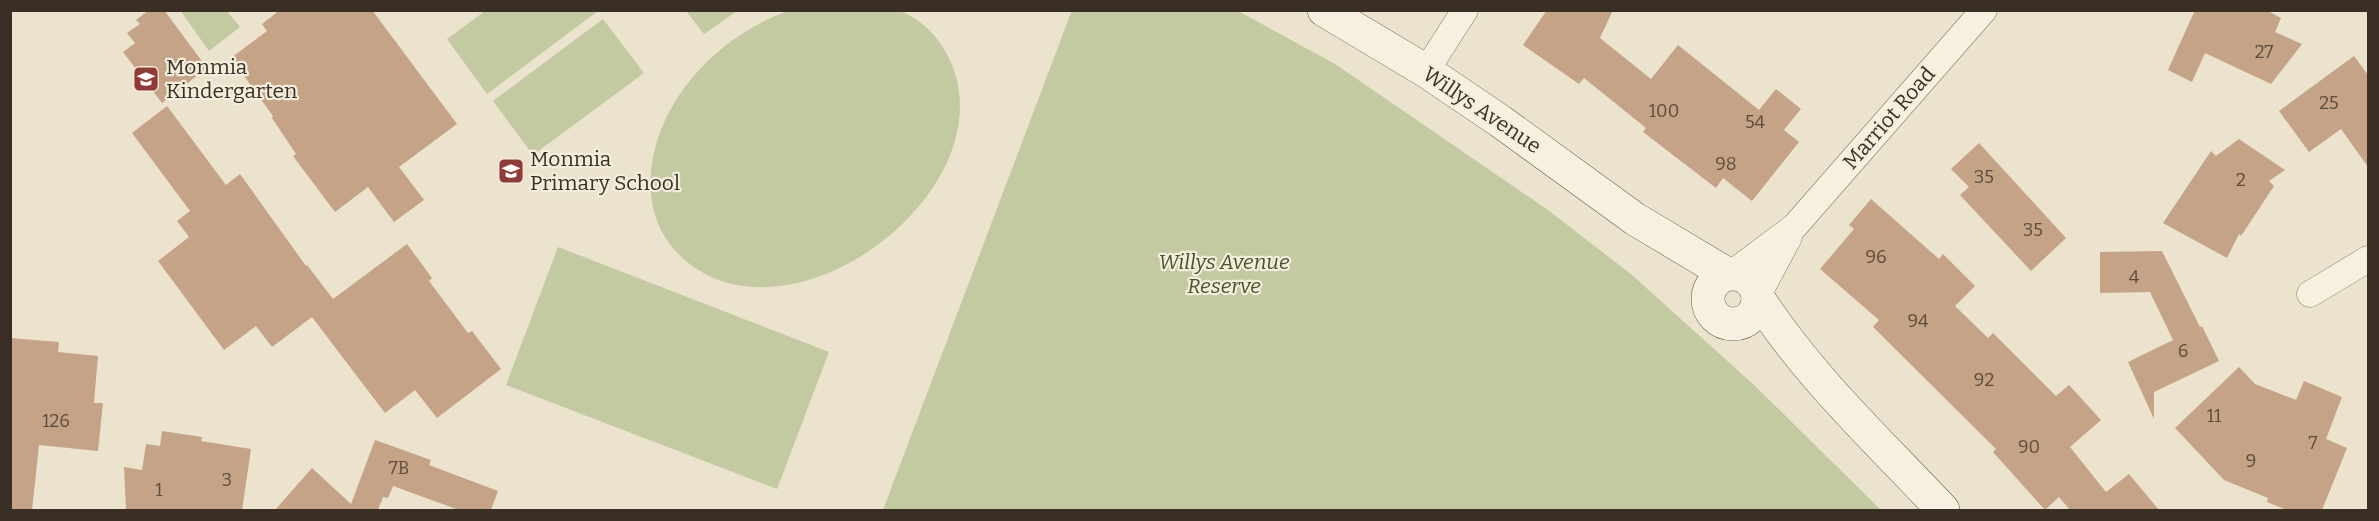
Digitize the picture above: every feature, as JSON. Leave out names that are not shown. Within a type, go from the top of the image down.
[{"type":"street","name":"Willys Avenue","points":[[1324,10],[1426,71],[1500,121],[1635,219],[1729,274]]},
{"type":"street","points":[[1426,71],[1465,10]]},
{"type":"street","name":"Marriot Road","points":[[1729,274],[1795,226],[1984,10]]},
{"type":"street","name":"Willys Avenue","points":[[1635,219],[1722,315],[1760,338],[1835,397]]},
{"type":"street","name":"Marriot Road","points":[[1758,297],[1795,226]]},
{"type":"street","points":[[2310,294],[2368,259]]},
{"type":"street","points":[[1729,274],[1738,274],[1751,282],[1758,297],[1754,313],[1742,322],[1722,315],[1709,290],[1719,277],[1729,274]]},
{"type":"street","name":"Willys Avenue","points":[[1758,297],[1805,362],[1835,397],[1943,510]]},
{"type":"green space","points":[[180,10],[227,11],[240,27],[209,51]]},
{"type":"green space","points":[[791,10],[892,10],[910,16],[932,33],[948,56],[952,65],[960,114],[947,162],[919,207],[879,244],[831,272],[781,286],[731,284],[687,262],[667,240],[652,204],[652,163],[660,134],[673,106],[690,80],[712,57],[736,38],[763,22]]},
{"type":"green space","name":"Willys Avenue Reserve","points":[[1072,10],[1238,11],[1335,64],[1548,210],[1632,275],[1754,385],[1881,510],[883,510]]},
{"type":"green space","points":[[485,11],[598,11],[487,94],[447,39]]},
{"type":"green space","points":[[686,11],[737,11],[704,34]]},
{"type":"green space","points":[[603,19],[644,73],[533,155],[493,101]]},
{"type":"green space","points":[[558,247],[829,352],[777,489],[506,385]]},
{"type":"building","points":[[149,10],[164,10],[207,68],[162,103],[123,52],[135,43],[127,33],[140,24],[136,20]]},
{"type":"building","points":[[280,10],[372,10],[457,124],[399,167],[424,200],[394,222],[368,187],[335,212],[293,156],[296,154],[272,118],[273,116],[231,58],[267,31],[262,24]]},
{"type":"building","points":[[1547,10],[1613,10],[1600,38],[1651,79],[1678,45],[1759,110],[1776,89],[1801,109],[1784,130],[1799,142],[1752,201],[1723,178],[1716,188],[1643,132],[1646,128],[1584,78],[1579,84],[1523,45]]},
{"type":"building","points":[[2195,10],[2266,10],[2281,18],[2275,32],[2302,44],[2271,84],[2205,53],[2192,82],[2168,70]]},
{"type":"building","points":[[2354,56],[2368,75],[2368,167],[2341,129],[2309,152],[2279,111]]},
{"type":"building","points":[[167,106],[226,185],[240,174],[306,266],[333,299],[407,244],[432,278],[429,281],[468,333],[472,331],[501,369],[437,418],[415,390],[385,413],[312,317],[272,347],[256,326],[224,350],[158,261],[189,237],[177,221],[190,211],[132,133]]},
{"type":"building","points":[[2239,139],[2285,170],[2269,181],[2274,186],[2241,236],[2239,234],[2227,258],[2163,223],[2211,151],[2216,156]]},
{"type":"building","points":[[1979,143],[2066,238],[2031,271],[1960,195],[1969,187],[1951,169]]},
{"type":"building","points":[[1871,199],[1939,259],[1943,254],[1975,286],[1955,306],[1988,338],[1993,333],[2056,396],[2069,385],[2101,420],[2070,447],[2106,492],[2129,474],[2159,510],[2070,510],[2059,497],[2045,510],[1993,452],[1996,449],[1873,327],[1879,320],[1820,269],[1854,229],[1849,225]]},
{"type":"building","points":[[2162,251],[2219,361],[2154,392],[2154,419],[2128,362],[2173,340],[2150,292],[2100,293],[2100,252]]},
{"type":"building","points":[[10,338],[59,342],[58,352],[98,356],[94,403],[103,403],[98,451],[39,445],[32,510],[10,510]]},
{"type":"building","points":[[2239,367],[2255,384],[2296,400],[2304,381],[2342,397],[2326,439],[2347,448],[2322,510],[2287,510],[2267,502],[2268,498],[2224,480],[2175,428]]},
{"type":"building","points":[[162,431],[202,437],[201,441],[251,449],[242,510],[126,510],[124,467],[142,470],[146,444],[160,446]]},
{"type":"building","points":[[375,440],[431,460],[429,465],[498,491],[491,510],[459,510],[393,486],[388,498],[383,497],[378,510],[275,510],[312,468],[351,504]]},
{"type":"place","name":"Monmia Kindergarten","points":[[146,79]]},
{"type":"place","name":"Monmia Primary School","points":[[511,171]]}]
